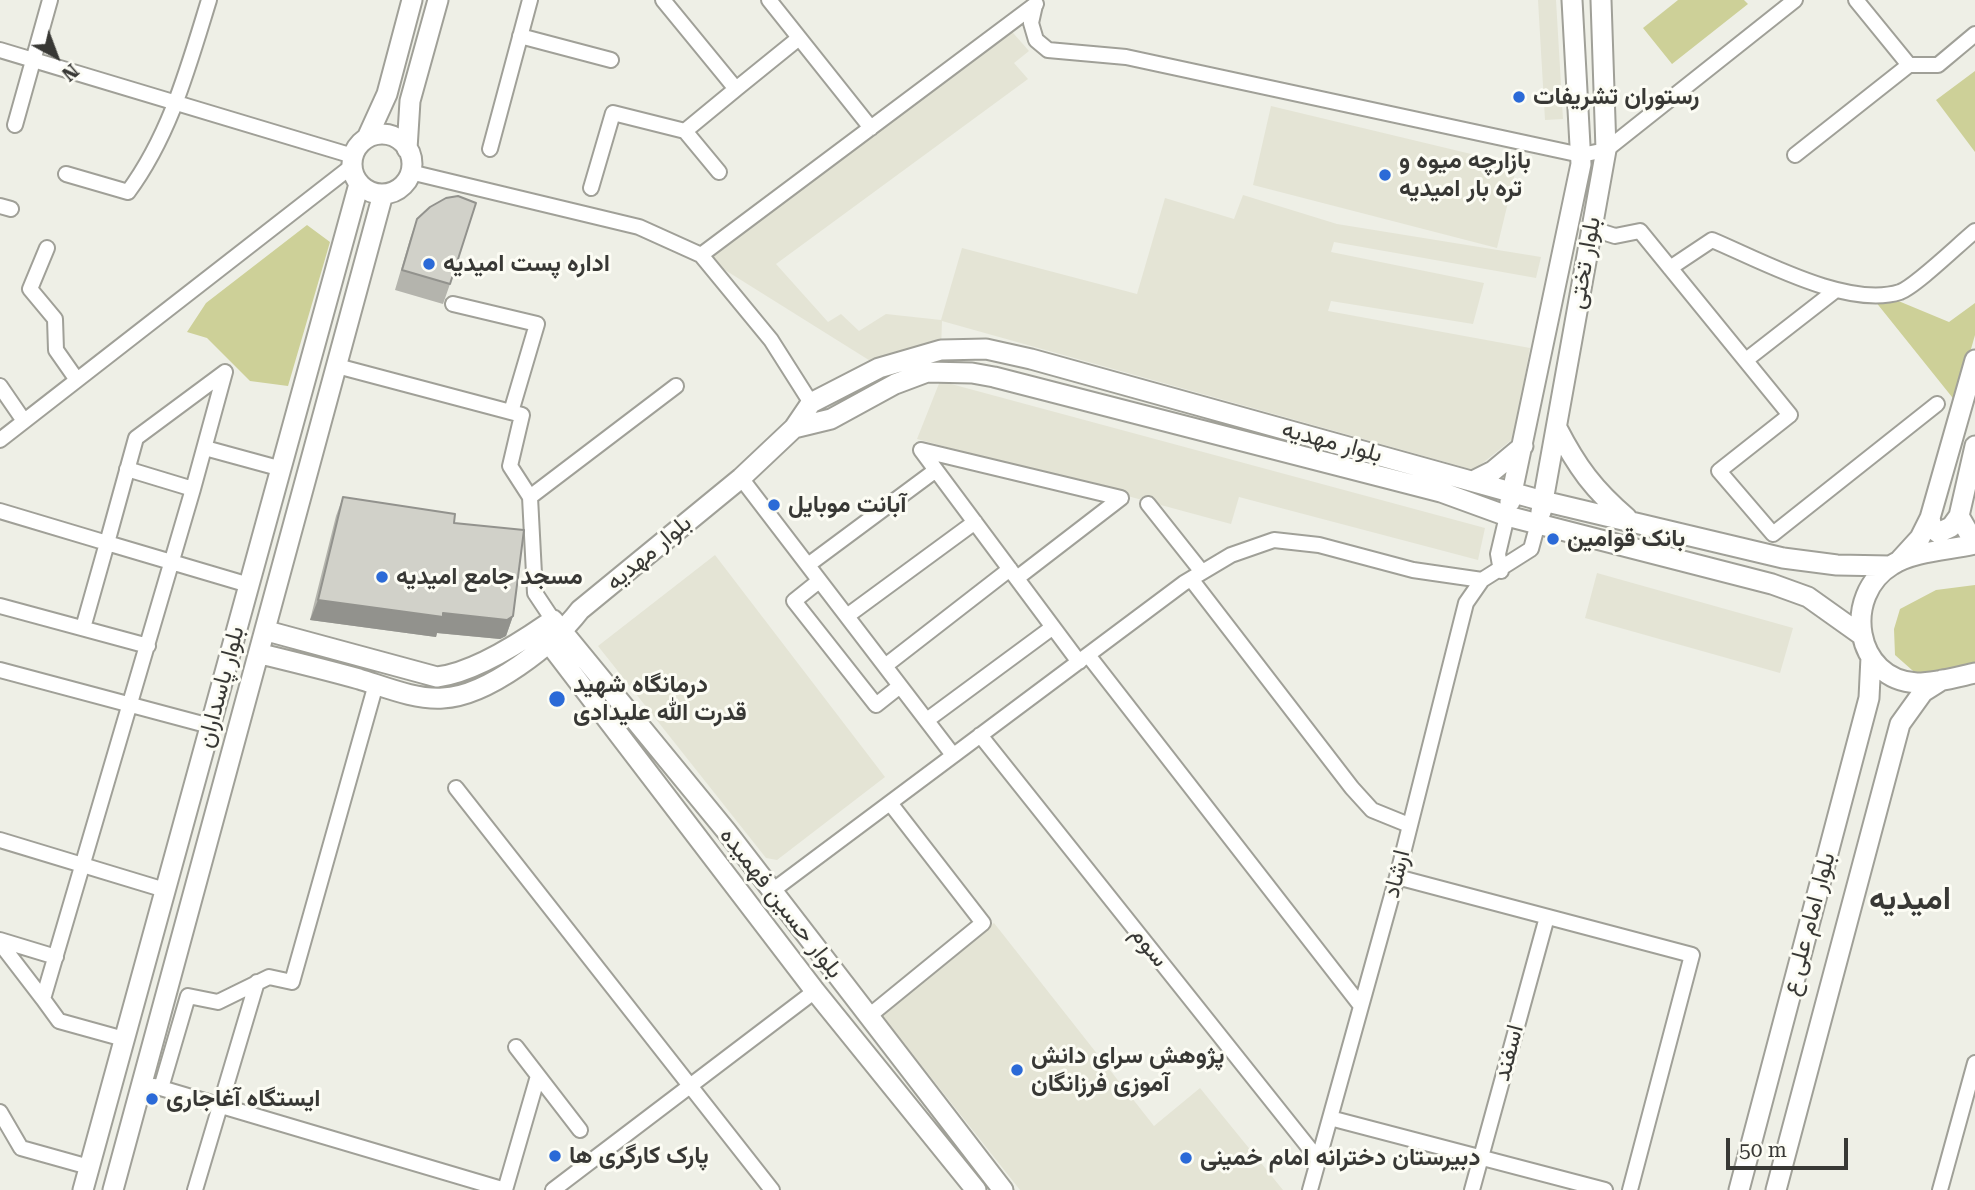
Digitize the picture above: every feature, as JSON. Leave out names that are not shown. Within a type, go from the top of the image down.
[{"type":"street","points":[[15,125],[50,0]]},
{"type":"street","points":[[66,174],[128,192],[149,163],[176,103],[209,0]]},
{"type":"street","points":[[0,440],[355,168],[387,94],[412,0]]},
{"type":"street","points":[[0,50],[176,103],[355,168],[374,193],[383,194],[400,187],[410,172],[407,149],[410,102],[438,0]]},
{"type":"street","points":[[489,149],[530,0]]},
{"type":"street","points":[[663,0],[736,89]]},
{"type":"street","points":[[769,0],[871,128]]},
{"type":"street","name":"بلوار تختی","points":[[1507,516],[1581,155],[1572,0]]},
{"type":"street","name":"بلوار تختی","points":[[1538,523],[1606,150],[1601,0]]},
{"type":"street","points":[[1007,26],[1036,40],[1048,50],[1126,57],[1581,155],[1606,150],[1795,0]]},
{"type":"street","points":[[1856,0],[1909,65]]},
{"type":"street","points":[[1036,40],[1031,23],[1038,3]]},
{"type":"street","points":[[701,255],[1038,3]]},
{"type":"street","points":[[1795,155],[1909,65],[1938,65],[1975,34]]},
{"type":"street","points":[[520,36],[611,60]]},
{"type":"street","points":[[685,131],[799,38]]},
{"type":"street","points":[[591,188],[613,113],[685,131],[719,172]]},
{"type":"street","points":[[367,138],[376,135],[394,137],[407,149]]},
{"type":"street","name":"بلوار پاسداران","points":[[83,1190],[282,469],[355,168]]},
{"type":"street","points":[[410,172],[639,227],[701,255],[771,340],[811,403]]},
{"type":"street","name":"بلوار پاسداران","points":[[113,1190],[152,1085],[261,654],[383,194]]},
{"type":"street","points":[[1590,228],[1615,236],[1640,231],[1790,415],[1719,471],[1773,534],[1937,404]]},
{"type":"street","points":[[1670,268],[1712,240],[1836,290],[1873,295],[1902,292],[1975,231]]},
{"type":"street","points":[[47,247],[30,289],[55,319],[56,350],[76,380]]},
{"type":"street","points":[[1746,360],[1836,290]]},
{"type":"street","points":[[453,304],[537,324],[511,412]]},
{"type":"street","name":"بلوار مهدیه","points":[[261,654],[442,699],[462,695],[484,685],[741,478],[793,428],[811,403],[879,368],[942,350],[986,349],[1475,480],[1543,501],[1783,558],[1837,565],[1895,564],[1975,544]]},
{"type":"street","points":[[1975,360],[1930,519],[1920,538],[1895,564],[1871,583],[1860,607],[1860,634],[1871,657],[1891,675],[1916,683],[1975,673]]},
{"type":"street","points":[[337,366],[522,415],[510,466],[530,497],[536,593],[551,631]]},
{"type":"street","points":[[43,999],[85,866],[225,372],[136,438],[83,628]]},
{"type":"street","name":"بلوار مهدیه","points":[[793,428],[831,419],[895,384],[928,372],[972,373],[1441,492],[1507,516],[1772,584],[1808,597],[1860,634]]},
{"type":"street","points":[[0,386],[24,421]]},
{"type":"street","points":[[530,497],[676,386]]},
{"type":"street","points":[[1557,428],[1572,457],[1596,491],[1631,520]]},
{"type":"street","points":[[1475,480],[1493,471],[1523,446]]},
{"type":"street","points":[[1930,519],[1932,528],[1938,533],[1951,527],[1959,516],[1975,446]]},
{"type":"street","points":[[205,448],[282,469]]},
{"type":"street","points":[[885,666],[1014,574],[1121,498],[921,450],[1014,574],[1053,627],[1083,658],[1361,1006]]},
{"type":"street","points":[[127,470],[193,489]]},
{"type":"street","points":[[808,565],[936,470]]},
{"type":"street","points":[[741,478],[953,755]]},
{"type":"street","points":[[1148,504],[1197,576],[1352,788],[1372,810],[1409,825]]},
{"type":"street","points":[[0,511],[249,585]]},
{"type":"street","points":[[1501,571],[1498,554],[1507,516]]},
{"type":"street","points":[[1959,516],[1975,544]]},
{"type":"street","points":[[847,616],[975,522]]},
{"type":"street","points":[[772,891],[1083,658],[1197,576],[1231,555],[1273,540],[1320,545],[1413,570],[1482,580],[1501,571],[1531,549],[1538,523]]},
{"type":"street","name":"ارشاد","points":[[1310,1190],[1397,877],[1466,603],[1482,580]]},
{"type":"street","points":[[820,581],[794,601],[876,705],[900,686]]},
{"type":"street","points":[[0,606],[148,646]]},
{"type":"street","points":[[927,720],[1053,627]]},
{"type":"street","name":"بلوار مهدیه","points":[[267,631],[438,677],[456,675],[551,631]]},
{"type":"street","name":"بلوار حسین فهمیده","points":[[551,631],[772,891],[1003,1190]]},
{"type":"street","name":"بلوار حسین فهمیده","points":[[551,631],[815,991],[976,1190]]},
{"type":"street","name":"بلوار امام علی ع","points":[[1739,1190],[1869,698],[1871,657]]},
{"type":"street","points":[[0,670],[210,726]]},
{"type":"street","name":"بلوار امام علی ع","points":[[1776,1190],[1900,724],[1923,692],[1942,680]]},
{"type":"street","points":[[376,684],[292,982],[269,977],[218,1002],[188,996],[152,1085],[505,1190],[538,1076]]},
{"type":"street","name":"سوم","points":[[980,735],[1318,1158]]},
{"type":"street","points":[[456,788],[772,1190]]},
{"type":"street","points":[[869,1016],[983,923],[890,803]]},
{"type":"street","points":[[0,840],[165,890]]},
{"type":"street","points":[[1397,877],[1692,955],[1629,1190]]},
{"type":"street","name":"اسفند","points":[[1472,1190],[1547,917]]},
{"type":"street","points":[[0,942],[56,957]]},
{"type":"street","points":[[0,942],[59,1021],[124,1039]]},
{"type":"street","points":[[195,1190],[257,982]]},
{"type":"street","points":[[553,1190],[815,991]]},
{"type":"street","points":[[516,1046],[580,1130]]},
{"type":"street","points":[[1940,1190],[1975,1063]]},
{"type":"street","points":[[0,1112],[21,1148],[89,1167]]},
{"type":"street","points":[[1330,1118],[1605,1190]]},
{"type":"shaded area","points":[[1538,0],[1556,0],[1563,119],[1545,120]]},
{"type":"shaded area","points":[[1007,26],[1029,51],[1014,63],[1028,79],[776,264],[828,322],[841,314],[859,331],[886,314],[941,320],[962,248],[1137,294],[1165,198],[1234,219],[1243,195],[1337,224],[1541,257],[1536,278],[1334,242],[1331,252],[1484,283],[1473,324],[1331,301],[1328,311],[1530,348],[1514,438],[1474,470],[942,321],[941,350],[906,349],[872,362],[701,255]]},
{"type":"shaded area","name":"بازارچه میوه و تره بار امیدیه","points":[[1271,106],[1517,165],[1497,248],[1253,185]]},
{"type":"shaded area","points":[[940,381],[1485,528],[1478,560],[1239,497],[1231,524],[917,439]]},
{"type":"shaded area","points":[[715,555],[885,777],[777,860],[766,858],[598,646]]},
{"type":"shaded area","points":[[1597,573],[1793,628],[1780,673],[1585,618]]},
{"type":"shaded area","name":"پژوهش سرای دانش آموزی فرزانگان","points":[[994,923],[1154,1126],[1200,1088],[1283,1190],[1020,1190],[880,1013]]},
{"type":"green space","points":[[1678,0],[1744,0],[1748,4],[1672,64],[1643,28]]},
{"type":"green space","points":[[1975,71],[1975,152],[1936,100]]},
{"type":"green space","points":[[307,225],[330,242],[288,386],[250,381],[207,338],[187,332],[206,303]]},
{"type":"green space","points":[[1896,300],[1949,322],[1975,303],[1975,335],[1956,402],[1875,301]]},
{"type":"green space","points":[[1975,585],[1975,669],[1921,678],[1895,655],[1894,629],[1900,609],[1936,590]]},
{"type":"building","name":"اداره پست امیدیه","points":[[458,196],[476,203],[450,284],[402,270],[417,219],[446,198]]},
{"type":"building","points":[[343,497],[455,514],[454,523],[524,530],[513,616],[507,620],[443,613],[443,617],[318,600]]},
{"type":"place","name":"رستوران تشریفات","points":[[1519,97]]},
{"type":"place","name":"بازارچه میوه و تره بار امیدیه","points":[[1385,175]]},
{"type":"place","name":"اداره پست امیدیه","points":[[429,264]]},
{"type":"place","name":"آبانت موبایل","points":[[774,505]]},
{"type":"place","name":"بانک قوامین","points":[[1553,539]]},
{"type":"place","name":"مسجد جامع امیدیه","points":[[382,577]]},
{"type":"place","name":"درمانگاه شهید قدرت الله علیدادی","points":[[557,699]]},
{"type":"place","name":"پژوهش سرای دانش آموزی فرزانگان","points":[[1017,1070]]},
{"type":"place","name":"ایستگاه آغاجاری","points":[[152,1099]]},
{"type":"place","name":"پارک کارگری ها","points":[[555,1156]]},
{"type":"place","name":"دبیرستان دخترانه امام خمینی","points":[[1186,1158]]},
{"type":"district","name":"امیدیه","points":[[1910,900]]}]
